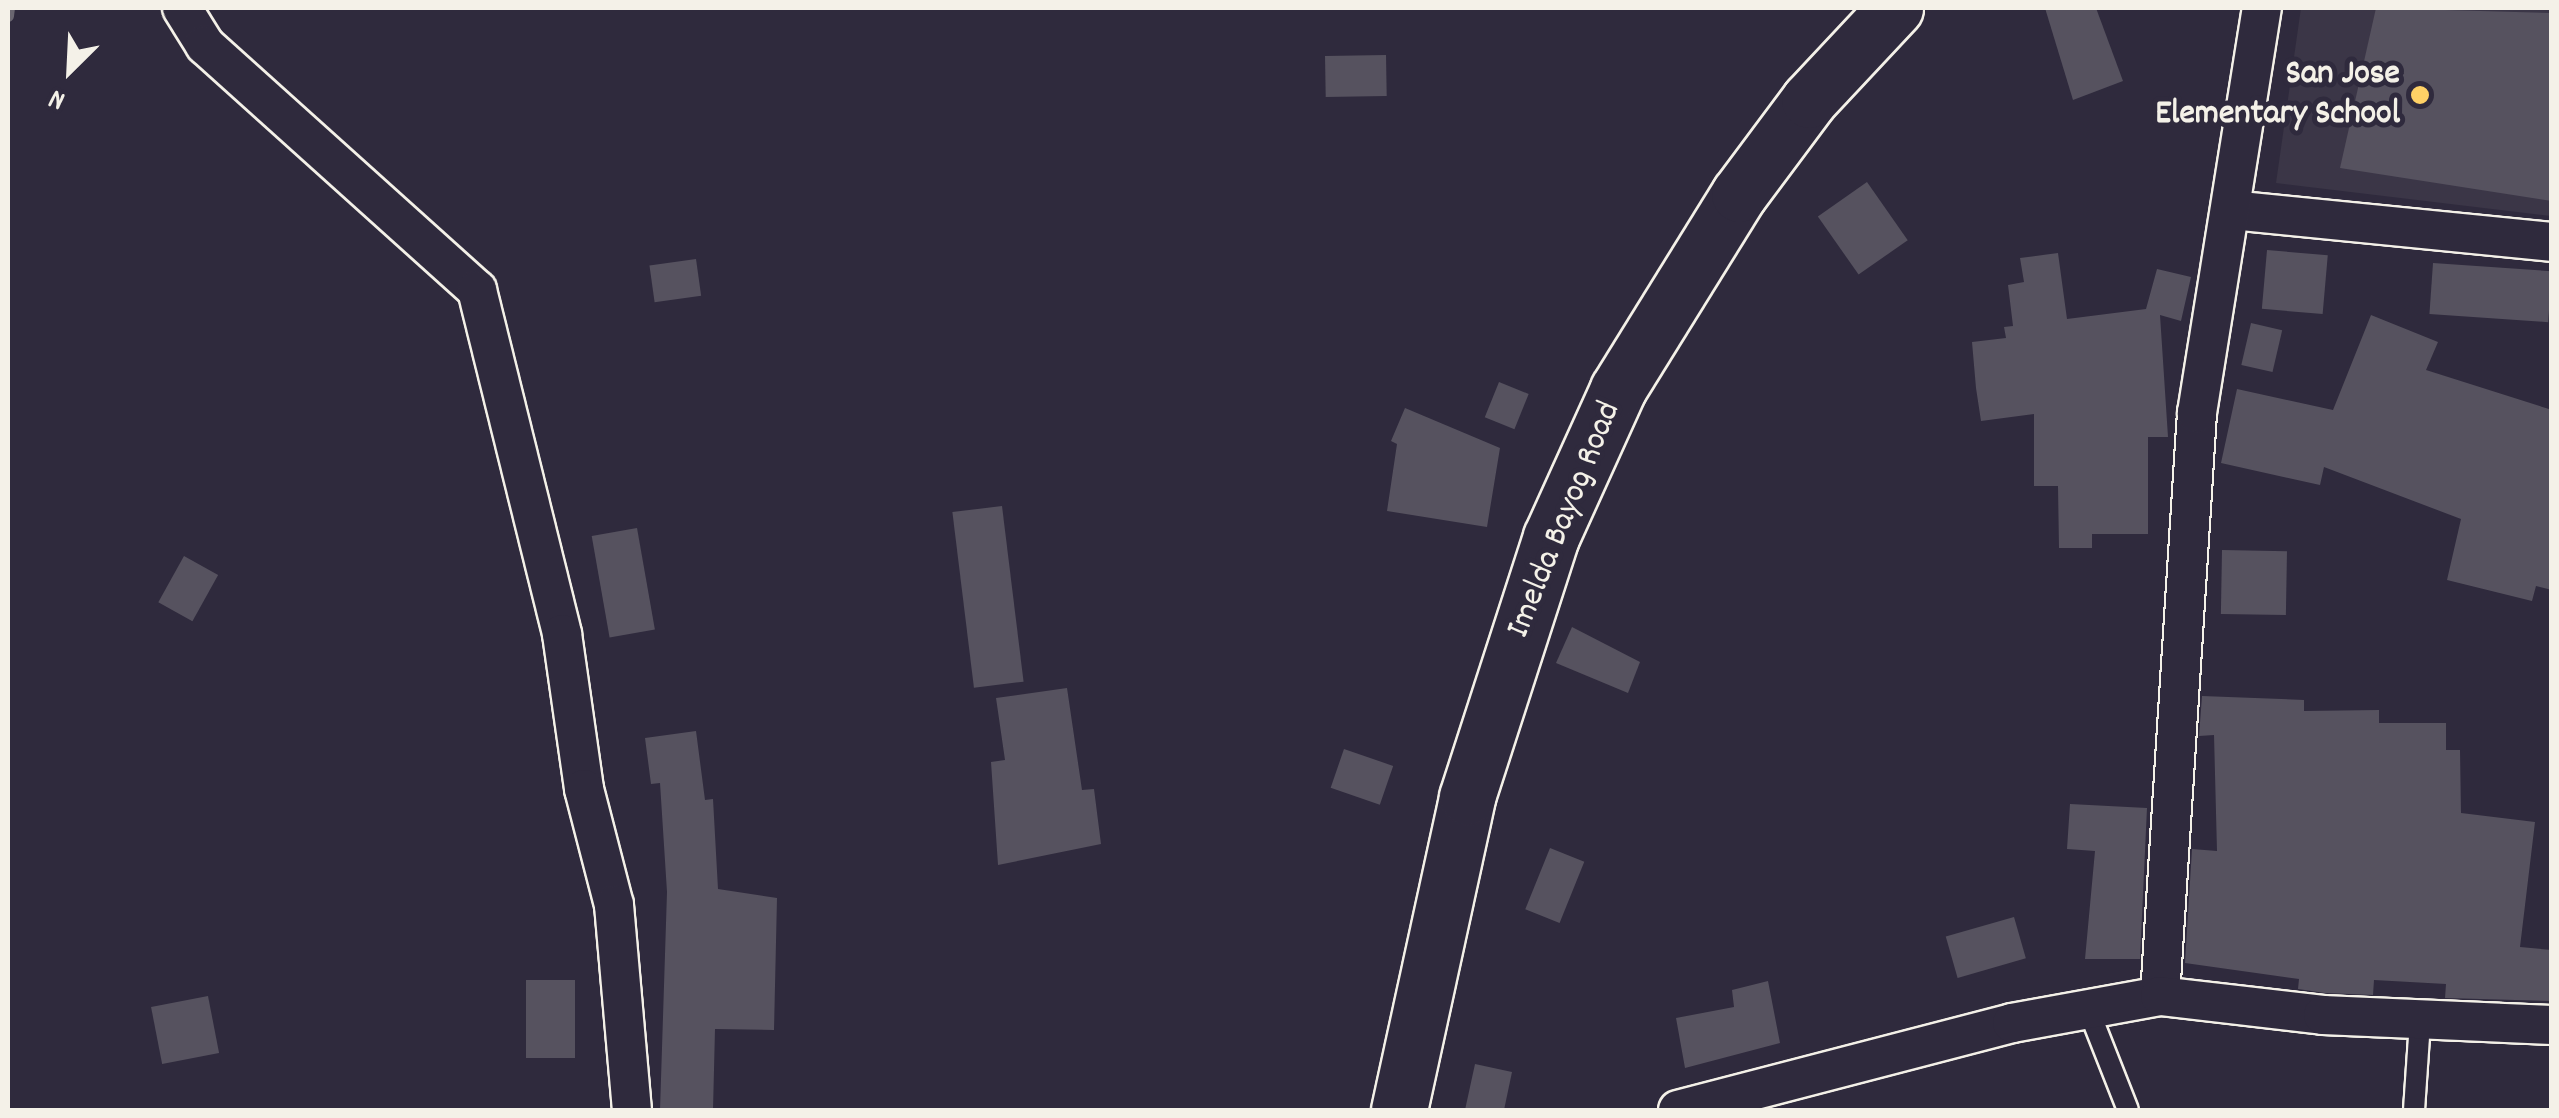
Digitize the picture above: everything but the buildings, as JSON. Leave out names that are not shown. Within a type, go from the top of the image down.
[{"type":"main road","name":"Imelda Bayog Road","points":[[1399,1110],[1463,815],[1552,537],[1618,389],[1739,194],[1809,100],[1895,8]]},
{"type":"street","points":[[182,8],[205,44],[477,290],[562,634],[584,789],[614,905],[632,1110]]},
{"type":"street","points":[[2160,996],[2197,413],[2262,8]]},
{"type":"street","points":[[2231,210],[2552,242]]},
{"type":"street","points":[[1678,1110],[2012,1023],[2160,996],[2420,1020],[2552,1025]]},
{"type":"lane","points":[[2089,1011],[2128,1110]]},
{"type":"lane","points":[[2414,1110],[2420,1020]]},
{"type":"shaded area","name":"San Jose Elementary School","points":[[2301,8],[2551,8],[2551,216],[2276,183]]},
{"type":"waterway","points":[[8,16],[9,8]]},
{"type":"place","name":"San Jose Elementary School","points":[[2420,95]]}]
